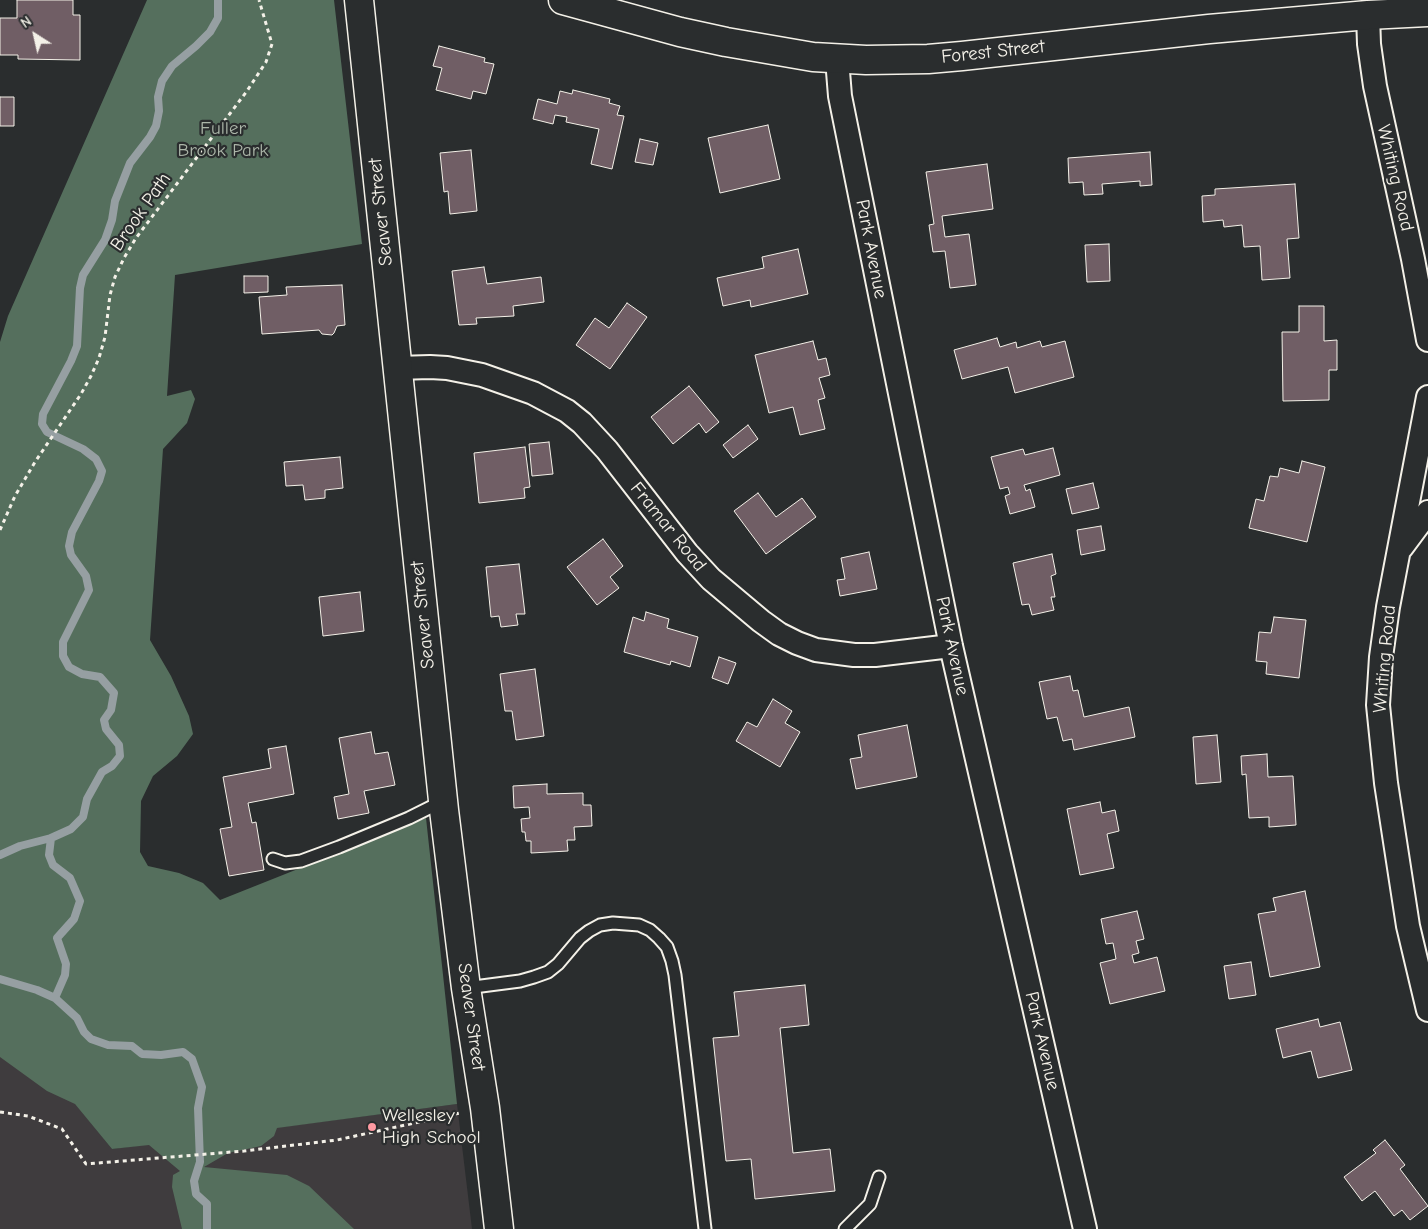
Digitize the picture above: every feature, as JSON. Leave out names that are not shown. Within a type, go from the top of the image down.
[{"type":"street","name":"Seaver Street","points":[[359,0],[443,801],[499,1229]]},
{"type":"street","name":"Forest Street","points":[[575,2],[705,38],[767,50],[837,59],[894,60],[962,56],[1209,29],[1368,15],[1428,12]]},
{"type":"street","name":"Whiting Road","points":[[1368,15],[1369,44],[1375,86],[1413,259],[1428,339]]},
{"type":"street","name":"Park Avenue","points":[[837,59],[838,83],[842,106],[951,646],[1085,1229]]},
{"type":"street","name":"Framar Road","points":[[397,368],[447,368],[482,375],[533,392],[567,411],[582,423],[607,450],[698,566],[744,608],[790,640],[816,650],[834,654],[854,655],[951,646]]},
{"type":"street","name":"Whiting Road","points":[[1428,397],[1384,632],[1378,705],[1384,764],[1408,926],[1428,1010]]},
{"type":"street","points":[[1399,552],[1428,512]]},
{"type":"lane","points":[[273,859],[285,863],[301,860],[340,847],[409,818],[443,801]]},
{"type":"lane","points":[[466,988],[520,981],[548,972],[558,964],[580,938],[600,925],[613,923],[639,925],[650,930],[659,938],[670,954],[675,975],[705,1229]]},
{"type":"lane","points":[[845,1229],[870,1204],[879,1177]]},
{"type":"path","name":"Brook Path","points":[[0,530],[15,496],[35,462],[81,394],[99,358],[105,337],[110,295],[115,277],[124,258],[153,215],[247,91],[270,53],[272,44],[259,0]]},
{"type":"path","points":[[0,1112],[28,1116],[62,1128],[86,1164],[244,1151],[336,1140],[484,1108]]},
{"type":"shaded area","name":"Wellesley High School","points":[[0,1010],[112,1149],[457,1104],[472,1229],[0,1229]]},
{"type":"green space","name":"Fuller Brook Park","points":[[147,0],[334,0],[362,244],[175,275],[167,396],[191,390],[195,399],[187,423],[163,449],[150,640],[171,676],[189,716],[193,734],[177,756],[153,776],[141,801],[140,852],[148,866],[179,873],[203,883],[220,900],[426,818],[457,1104],[277,1128],[274,1136],[261,1146],[228,1153],[204,1167],[287,1175],[309,1186],[354,1229],[182,1229],[172,1187],[173,1175],[180,1171],[149,1145],[112,1149],[75,1104],[47,1091],[0,1057],[0,342],[8,316]]},
{"type":"building","points":[[17,0],[73,0],[73,15],[80,15],[80,60],[18,59],[18,55],[0,55],[0,18],[17,18]]},
{"type":"building","points":[[439,46],[485,58],[484,62],[494,64],[486,94],[473,91],[471,99],[436,90],[442,68],[433,66]]},
{"type":"building","points":[[573,90],[610,99],[609,103],[620,106],[617,115],[624,116],[612,169],[591,164],[599,129],[566,122],[567,117],[555,115],[553,124],[533,119],[538,99],[557,104],[560,91],[572,94]]},
{"type":"building","points":[[0,97],[14,97],[14,126],[0,126]]},
{"type":"building","points":[[768,125],[780,179],[720,193],[708,138]]},
{"type":"building","points":[[640,139],[658,143],[653,165],[635,162]]},
{"type":"building","points":[[471,150],[477,211],[450,214],[448,191],[444,192],[440,153]]},
{"type":"building","points":[[1150,152],[1152,185],[1140,186],[1140,181],[1102,184],[1103,194],[1084,195],[1083,182],[1069,183],[1068,158]]},
{"type":"building","points":[[987,164],[993,209],[942,216],[945,237],[969,234],[976,285],[950,288],[945,251],[933,252],[929,225],[934,224],[926,172]]},
{"type":"building","points":[[1295,184],[1299,238],[1287,239],[1290,278],[1262,280],[1260,246],[1244,247],[1242,225],[1224,227],[1223,220],[1203,222],[1202,196],[1215,195],[1215,189]]},
{"type":"building","points":[[1109,244],[1110,281],[1087,282],[1085,245]]},
{"type":"building","points":[[798,249],[808,294],[751,307],[750,300],[723,306],[717,278],[764,268],[762,257]]},
{"type":"building","points":[[484,267],[487,284],[541,277],[544,302],[513,306],[514,316],[476,318],[477,324],[459,325],[452,271]]},
{"type":"building","points":[[244,276],[268,276],[268,292],[244,293]]},
{"type":"building","points":[[342,285],[345,325],[337,326],[332,335],[322,334],[319,330],[262,334],[259,297],[287,295],[286,287]]},
{"type":"building","points":[[627,303],[647,317],[610,369],[576,345],[595,318],[609,328]]},
{"type":"building","points":[[1299,306],[1324,306],[1324,341],[1337,340],[1337,370],[1329,370],[1329,400],[1283,401],[1282,332],[1299,332]]},
{"type":"building","points":[[997,338],[1000,347],[1016,342],[1017,348],[1040,341],[1042,347],[1065,341],[1074,377],[1015,393],[1008,367],[962,379],[954,350]]},
{"type":"building","points":[[813,341],[818,360],[826,358],[830,375],[819,378],[825,398],[818,400],[825,429],[800,435],[793,407],[769,413],[755,355]]},
{"type":"building","points":[[689,386],[719,422],[706,433],[699,423],[673,444],[651,417]]},
{"type":"building","points":[[748,425],[758,439],[733,458],[723,445]]},
{"type":"building","points":[[549,442],[553,474],[532,476],[529,444]]},
{"type":"building","points":[[525,447],[530,487],[524,488],[525,498],[479,503],[474,453]]},
{"type":"building","points":[[1053,448],[1060,475],[1024,485],[1026,491],[1030,489],[1035,507],[1010,514],[1005,496],[1010,494],[1008,487],[1000,489],[991,457],[1023,449],[1025,455]]},
{"type":"building","points":[[340,457],[343,488],[325,490],[325,498],[305,500],[303,485],[286,486],[284,462]]},
{"type":"building","points":[[1302,461],[1325,467],[1307,542],[1249,528],[1256,499],[1264,501],[1270,476],[1278,477],[1280,468],[1299,473]]},
{"type":"building","points":[[1093,483],[1099,508],[1072,514],[1066,489]]},
{"type":"building","points":[[758,493],[776,517],[802,498],[816,517],[766,554],[734,511]]},
{"type":"building","points":[[1101,526],[1105,550],[1081,555],[1077,530]]},
{"type":"building","points":[[603,539],[623,566],[610,577],[619,588],[597,605],[567,567]]},
{"type":"building","points":[[869,552],[877,589],[840,596],[837,580],[845,579],[841,558]]},
{"type":"building","points":[[1052,554],[1056,574],[1051,576],[1055,597],[1051,597],[1054,610],[1032,615],[1029,604],[1022,605],[1013,563]]},
{"type":"building","points":[[519,564],[525,614],[516,614],[518,625],[501,627],[499,616],[491,617],[486,567]]},
{"type":"building","points":[[360,592],[364,631],[323,636],[319,597]]},
{"type":"building","points":[[646,612],[669,619],[667,628],[698,637],[690,667],[671,661],[670,665],[624,652],[633,617],[644,621]]},
{"type":"building","points":[[1274,617],[1306,620],[1299,678],[1266,674],[1267,662],[1256,661],[1259,632],[1271,633]]},
{"type":"building","points":[[719,657],[736,663],[728,684],[712,678]]},
{"type":"building","points":[[535,669],[544,736],[516,740],[512,711],[505,711],[500,674]]},
{"type":"building","points":[[1070,676],[1073,691],[1078,690],[1084,717],[1129,707],[1135,737],[1074,750],[1072,739],[1063,741],[1057,717],[1047,719],[1039,682]]},
{"type":"building","points":[[773,699],[792,711],[785,723],[800,732],[780,767],[736,741],[747,722],[757,727]]},
{"type":"building","points":[[907,725],[917,777],[856,789],[850,759],[862,757],[858,735]]},
{"type":"building","points":[[371,732],[375,754],[388,752],[395,785],[364,791],[369,813],[338,819],[334,797],[349,794],[339,738]]},
{"type":"building","points":[[1217,735],[1221,782],[1196,784],[1193,737]]},
{"type":"building","points":[[286,746],[294,794],[248,803],[252,823],[256,822],[264,870],[229,876],[220,829],[232,827],[223,777],[271,768],[268,749]]},
{"type":"building","points":[[1267,754],[1268,777],[1293,776],[1296,825],[1269,827],[1269,817],[1249,818],[1246,774],[1242,775],[1241,756]]},
{"type":"building","points":[[547,784],[547,794],[583,793],[583,805],[591,805],[592,826],[574,827],[575,840],[567,840],[568,851],[531,853],[531,841],[526,841],[525,832],[522,832],[521,819],[530,818],[529,807],[514,808],[513,786]]},
{"type":"building","points":[[1100,802],[1102,813],[1115,810],[1119,831],[1107,834],[1114,868],[1080,875],[1067,809]]},
{"type":"building","points":[[1305,891],[1320,967],[1270,977],[1258,914],[1276,911],[1273,898]]},
{"type":"building","points":[[1137,911],[1144,939],[1136,941],[1139,953],[1132,955],[1134,963],[1157,957],[1165,991],[1110,1004],[1100,963],[1116,959],[1113,943],[1106,944],[1101,919]]},
{"type":"building","points":[[1251,962],[1256,995],[1229,999],[1224,966]]},
{"type":"building","points":[[805,985],[809,1025],[780,1028],[793,1153],[830,1149],[835,1191],[755,1199],[751,1159],[726,1161],[713,1038],[739,1036],[734,992]]},
{"type":"building","points":[[1318,1019],[1320,1027],[1340,1022],[1352,1070],[1318,1078],[1311,1051],[1283,1058],[1276,1029]]},
{"type":"building","points":[[1385,1140],[1405,1165],[1400,1169],[1428,1206],[1410,1220],[1402,1210],[1394,1216],[1375,1191],[1362,1201],[1344,1177],[1376,1153],[1373,1150]]},
{"type":"waterway","points":[[0,855],[20,846],[51,838],[71,829],[83,817],[87,799],[102,772],[112,766],[120,756],[119,745],[106,729],[104,720],[111,710],[114,693],[100,677],[82,674],[69,667],[63,656],[63,642],[89,590],[86,576],[71,555],[69,546],[72,532],[99,481],[102,471],[96,459],[83,449],[47,432],[42,424],[43,414],[77,346],[80,288],[83,275],[105,240],[112,220],[115,201],[130,163],[156,126],[159,111],[158,97],[162,81],[172,66],[210,32],[218,18],[218,0]]},
{"type":"waterway","points":[[51,838],[49,855],[53,865],[70,878],[80,901],[74,919],[57,938],[66,964],[65,975],[55,998],[77,1018],[84,1032],[91,1039],[108,1045],[132,1046],[142,1054],[161,1055],[183,1052],[192,1059],[202,1087],[198,1108],[200,1162],[194,1181],[196,1194],[207,1204],[207,1229]]},
{"type":"waterway","points":[[0,979],[37,990],[55,998]]},
{"type":"place","name":"Wellesley High School","points":[[372,1127]]}]
